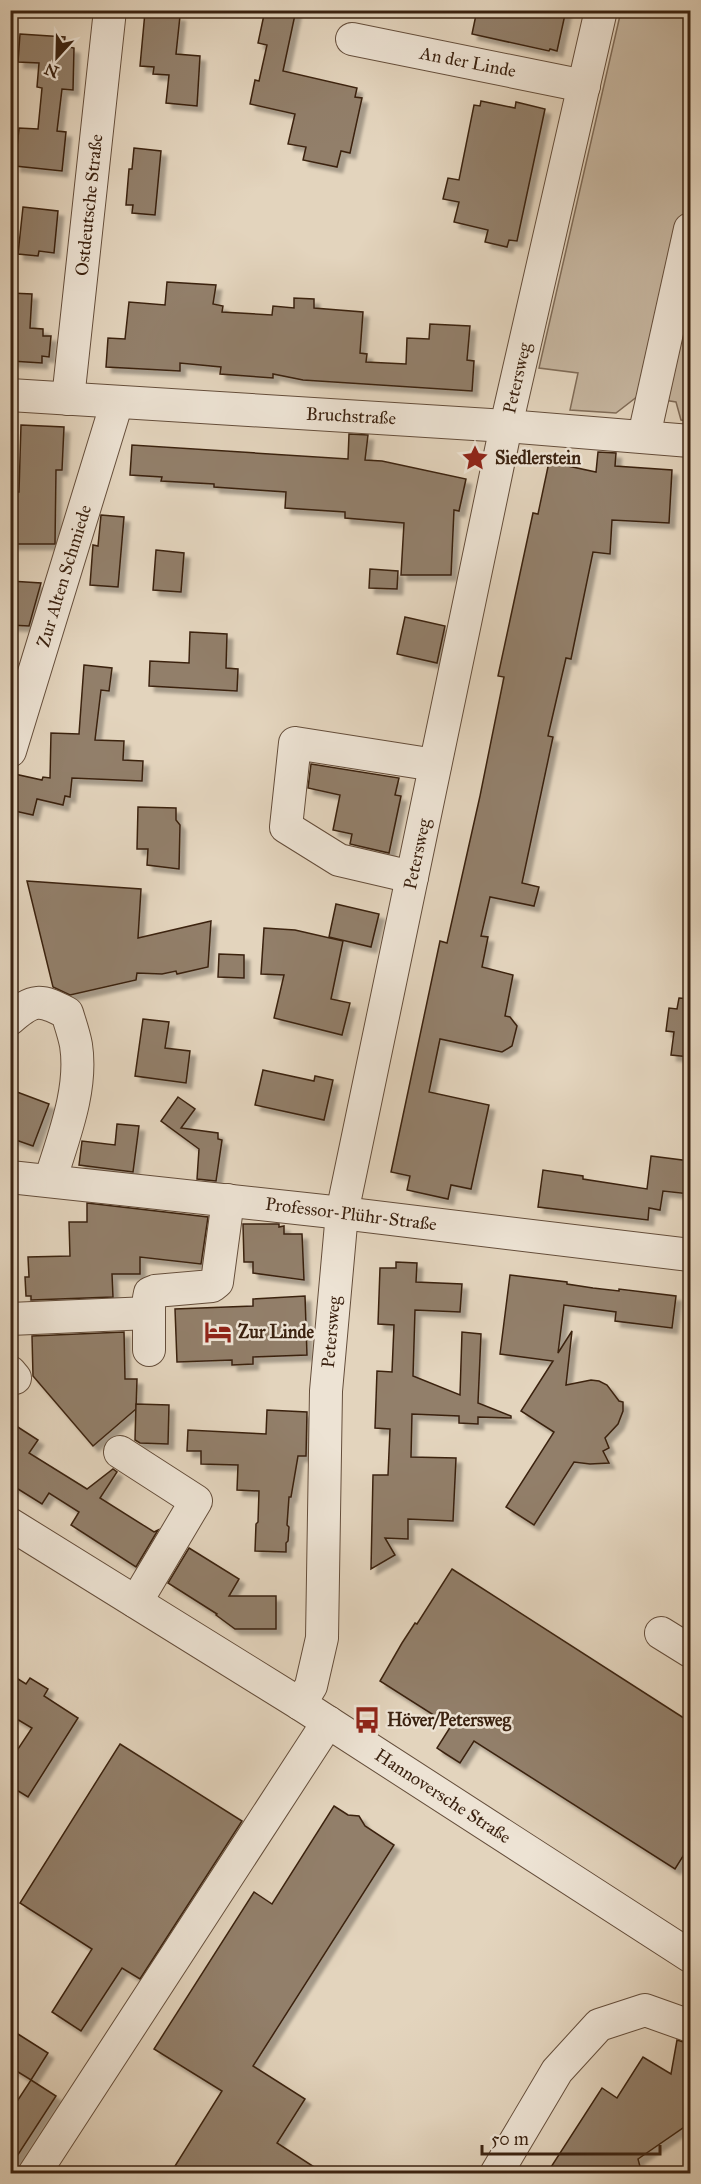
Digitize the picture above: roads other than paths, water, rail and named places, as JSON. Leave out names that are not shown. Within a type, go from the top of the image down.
[{"type":"street","name":"Ostdeutsche Straße","points":[[68,399],[110,10]]},
{"type":"street","name":"Petersweg","points":[[300,1704],[311,1686],[322,1638],[326,1391],[342,1213],[506,426],[601,10]]},
{"type":"street","name":"An der Linde","points":[[352,39],[584,86]]},
{"type":"street","points":[[644,436],[690,229]]},
{"type":"street","name":"Bruchstraße","points":[[10,395],[506,426],[690,441]]},
{"type":"street","name":"Zur Alten Schmiede","points":[[10,751],[117,402]]},
{"type":"street","points":[[412,877],[339,860],[286,827],[295,743],[435,765]]},
{"type":"street","points":[[10,1019],[26,1004],[47,1002],[67,1013],[76,1045],[77,1072],[70,1114],[50,1181]]},
{"type":"street","name":"Professor-Plühr-Straße","points":[[10,1177],[342,1213],[690,1255]]},
{"type":"street","points":[[149,1350],[148,1298],[150,1293],[212,1286],[217,1282],[228,1200]]},
{"type":"street","points":[[10,1319],[149,1313]]},
{"type":"street","points":[[120,1452],[196,1501],[136,1602]]},
{"type":"street","name":"Hannoversche Straße","points":[[10,1524],[300,1704],[690,1956]]},
{"type":"street","points":[[661,1633],[690,1651]]},
{"type":"street","points":[[34,2174],[327,1722]]},
{"type":"street","points":[[496,2174],[556,2071],[599,2025],[645,2010],[690,2026]]},
{"type":"place","name":"Siedlerstein","points":[[475,458]]},
{"type":"place","name":"Zur Linde","points":[[218,1332]]},
{"type":"place","name":"Höver/Petersweg","points":[[367,1720]]}]
